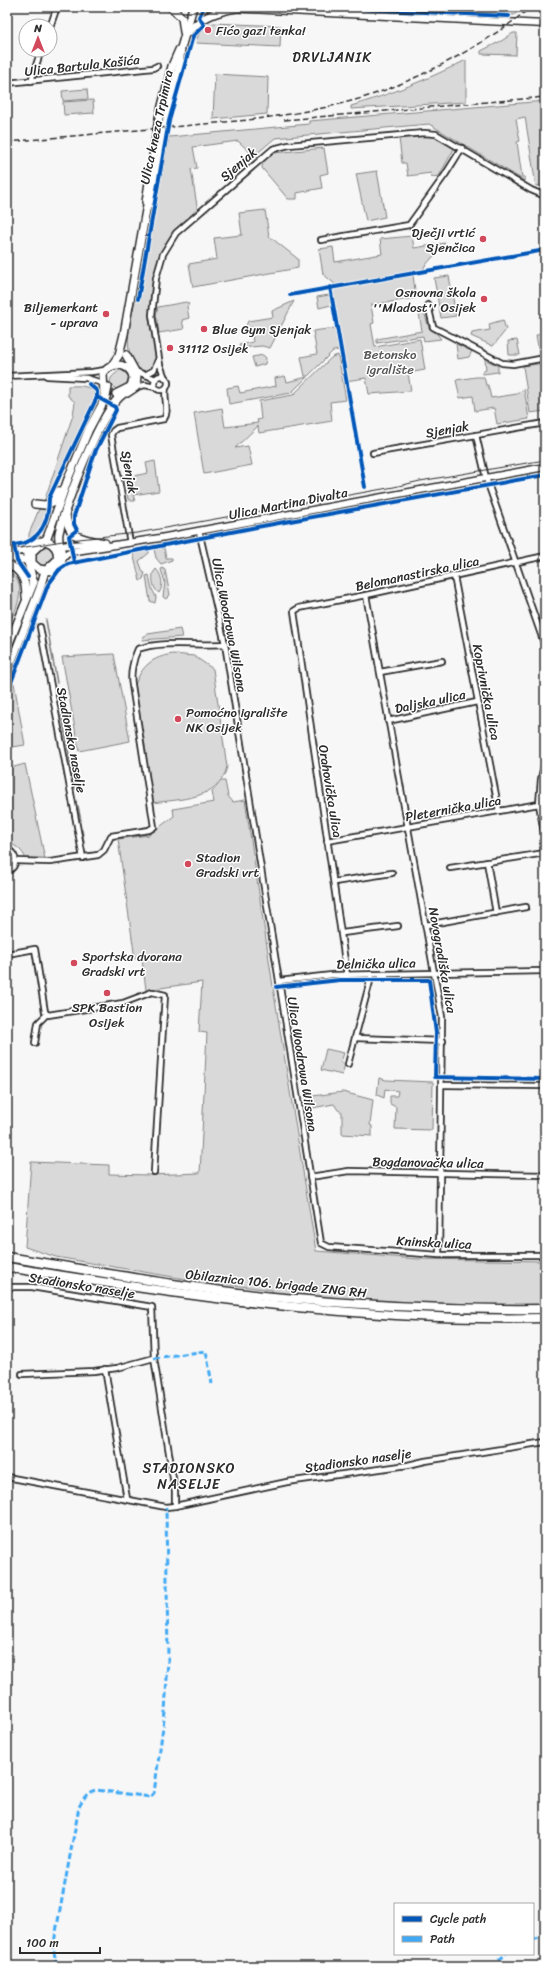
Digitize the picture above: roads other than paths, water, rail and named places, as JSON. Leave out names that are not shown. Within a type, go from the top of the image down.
[{"type":"highway","points":[[7,1252],[36,1261]]},
{"type":"highway","name":"Obilaznica 106. brigade ZNG RH","points":[[7,1257],[182,1285],[272,1297],[400,1306],[545,1309]]},
{"type":"highway","name":"Obilaznica 106. brigade ZNG RH","points":[[7,1266],[191,1295],[290,1308],[402,1316],[545,1318]]},
{"type":"highway","points":[[7,1272],[35,1271]]},
{"type":"main road","points":[[171,7],[182,18],[184,37]]},
{"type":"main road","name":"Ulica kneza Trpimira","points":[[122,355],[124,334],[146,210],[154,187],[168,112],[179,66],[181,48],[193,7]]},
{"type":"main road","points":[[184,37],[196,24],[210,15],[235,8]]},
{"type":"main road","points":[[106,385],[107,376],[122,355],[138,380],[136,387],[120,394]]},
{"type":"main road","points":[[31,563],[33,549],[42,540],[52,524],[83,442],[103,400],[108,393],[102,377],[105,370],[115,365],[131,369]]},
{"type":"main road","points":[[7,673],[40,588],[48,571],[57,560],[57,546],[60,526],[93,440],[111,405],[120,394],[131,385],[133,376],[131,369]]},
{"type":"main road","points":[[106,385],[120,394]]},
{"type":"main road","points":[[35,504],[45,505],[52,502],[61,485],[68,479]]},
{"type":"main road","points":[[67,508],[67,521],[73,533],[86,541],[105,543]]},
{"type":"main road","points":[[42,540],[57,546],[63,553],[59,565],[48,571]]},
{"type":"main road","points":[[7,648],[36,576],[26,554],[28,548],[42,540]]},
{"type":"main road","points":[[31,563],[48,571]]},
{"type":"main road","points":[[7,564],[17,569],[24,578],[25,604]]},
{"type":"street","points":[[54,18],[58,7]]},
{"type":"street","points":[[208,7],[545,24]]},
{"type":"street","points":[[424,7],[424,18]]},
{"type":"street","points":[[31,81],[38,58]]},
{"type":"street","name":"Ulica Bartula Kašića","points":[[7,83],[153,68],[157,66]]},
{"type":"street","name":"Sjenjak","points":[[165,378],[160,365],[153,324],[153,305],[156,274],[166,247],[176,233],[273,149],[288,145],[428,133],[440,135],[531,190],[545,196]]},
{"type":"street","points":[[321,240],[408,225],[445,175],[462,148]]},
{"type":"street","points":[[428,305],[433,327],[499,362],[513,364],[545,358]]},
{"type":"street","points":[[145,375],[154,370],[159,358]]},
{"type":"street","name":"Sjenjak","points":[[156,378],[160,365]]},
{"type":"street","points":[[131,369],[156,378],[165,378],[168,383],[166,388],[162,390],[145,385],[136,387]]},
{"type":"street","points":[[7,376],[98,372],[105,370]]},
{"type":"street","points":[[42,375],[86,378],[106,385]]},
{"type":"street","points":[[156,378],[156,388],[165,399]]},
{"type":"street","name":"Sjenjak","points":[[130,543],[112,433],[117,428],[164,419],[167,414],[165,399],[166,388]]},
{"type":"street","name":"Sjenjak","points":[[373,453],[545,423]]},
{"type":"street","name":"Sjenjak","points":[[476,435],[486,478],[543,635],[545,646]]},
{"type":"street","name":"Ulica Martina Divalta","points":[[62,559],[66,554],[76,551],[130,543],[545,467]]},
{"type":"street","name":"Ulica Woodrowa Wilsona","points":[[199,530],[225,644],[320,1240],[323,1245]]},
{"type":"street","name":"Ulica Martina Divalta","points":[[57,546],[130,543]]},
{"type":"street","points":[[7,553],[22,551],[28,548]]},
{"type":"street","name":"Belomanastirska ulica","points":[[294,611],[299,608],[545,556]]},
{"type":"street","points":[[7,558],[31,563]]},
{"type":"street","name":"Koprivnička ulica","points":[[454,576],[499,811]]},
{"type":"street","name":"Novogradiška ulica","points":[[366,595],[442,1018],[443,1041],[439,1254]]},
{"type":"street","name":"Orahovička ulica","points":[[294,611],[347,975]]},
{"type":"street","name":"Stadionsko naselje","points":[[40,627],[83,858]]},
{"type":"street","points":[[15,861],[34,863],[83,858],[101,853],[111,836],[149,830],[154,827],[131,682],[132,671],[138,650],[183,643],[225,644]]},
{"type":"street","points":[[380,672],[442,661]]},
{"type":"street","name":"Daljska ulica","points":[[388,721],[477,702]]},
{"type":"street","points":[[545,761],[541,779],[539,804],[545,838]]},
{"type":"street","name":"Pleternička ulica","points":[[327,841],[539,804]]},
{"type":"street","points":[[7,849],[14,854],[15,861],[8,872]]},
{"type":"street","points":[[450,868],[545,853]]},
{"type":"street","points":[[487,862],[496,913]]},
{"type":"street","points":[[334,882],[392,873]]},
{"type":"street","points":[[426,925],[526,908]]},
{"type":"street","points":[[342,934],[398,926]]},
{"type":"street","points":[[7,954],[35,949],[47,1014]]},
{"type":"street","name":"Delnička ulica","points":[[279,981],[308,977],[372,974],[545,971]]},
{"type":"street","points":[[348,1064],[372,974]]},
{"type":"street","points":[[35,1043],[38,1023],[47,1014],[122,1003],[152,992],[165,995],[166,1000],[154,1172]]},
{"type":"street","points":[[355,1038],[443,1041]]},
{"type":"street","points":[[442,1085],[545,1086]]},
{"type":"street","name":"Bogdanovačka ulica","points":[[310,1177],[343,1172],[545,1175]]},
{"type":"street","name":"Kninska ulica","points":[[323,1245],[329,1247],[439,1254],[545,1255]]},
{"type":"street","name":"Stadionsko naselje","points":[[7,1291],[10,1287],[32,1287],[152,1307],[154,1358],[174,1490],[175,1506]]},
{"type":"street","points":[[22,1374],[105,1369],[154,1358]]},
{"type":"street","points":[[105,1369],[127,1499]]},
{"type":"street","name":"Stadionsko naselje","points":[[7,1477],[166,1507],[307,1478],[408,1465],[545,1442]]},
{"type":"waterway","points":[[46,620],[57,683]]},
{"type":"waterway","points":[[60,703],[75,789]]},
{"type":"waterway","points":[[78,806],[81,821]]},
{"type":"waterway","points":[[82,830],[84,842]]},
{"type":"tram line","points":[[7,550],[69,540],[137,533],[394,487],[420,481],[545,460]]},
{"type":"railway","points":[[7,142],[248,120],[306,111],[348,102],[383,91],[451,60],[473,48],[531,7]]},
{"type":"railway","points":[[284,120],[545,97]]},
{"type":"place","name":"Fićo gazi tenka!","points":[[208,30]]},
{"type":"place","name":"Dječji vrtić Sjenčica","points":[[483,239]]},
{"type":"place","name":"Osnovna škola ''Mladost'' Osijek","points":[[484,299]]},
{"type":"place","name":"Biljemerkant - uprava","points":[[106,314]]},
{"type":"place","name":"Blue Gym Sjenjak","points":[[204,329]]},
{"type":"place","name":"31112 Osijek","points":[[170,348]]},
{"type":"place","name":"Pomoćno igralište NK Osijek","points":[[178,719]]},
{"type":"place","name":"Stadion Gradski vrt","points":[[188,864]]},
{"type":"place","name":"Sportska dvorana Gradski vrt","points":[[74,963]]},
{"type":"place","name":"SPK Bastion Osijek","points":[[107,993]]},
{"type":"district","name":"DRVLJANIK","points":[[332,57]]},
{"type":"district","name":"STADIONSKO NASELJE","points":[[189,1476]]},
{"type":"park label","name":"Betonsko igralište","points":[[390,362]]}]
